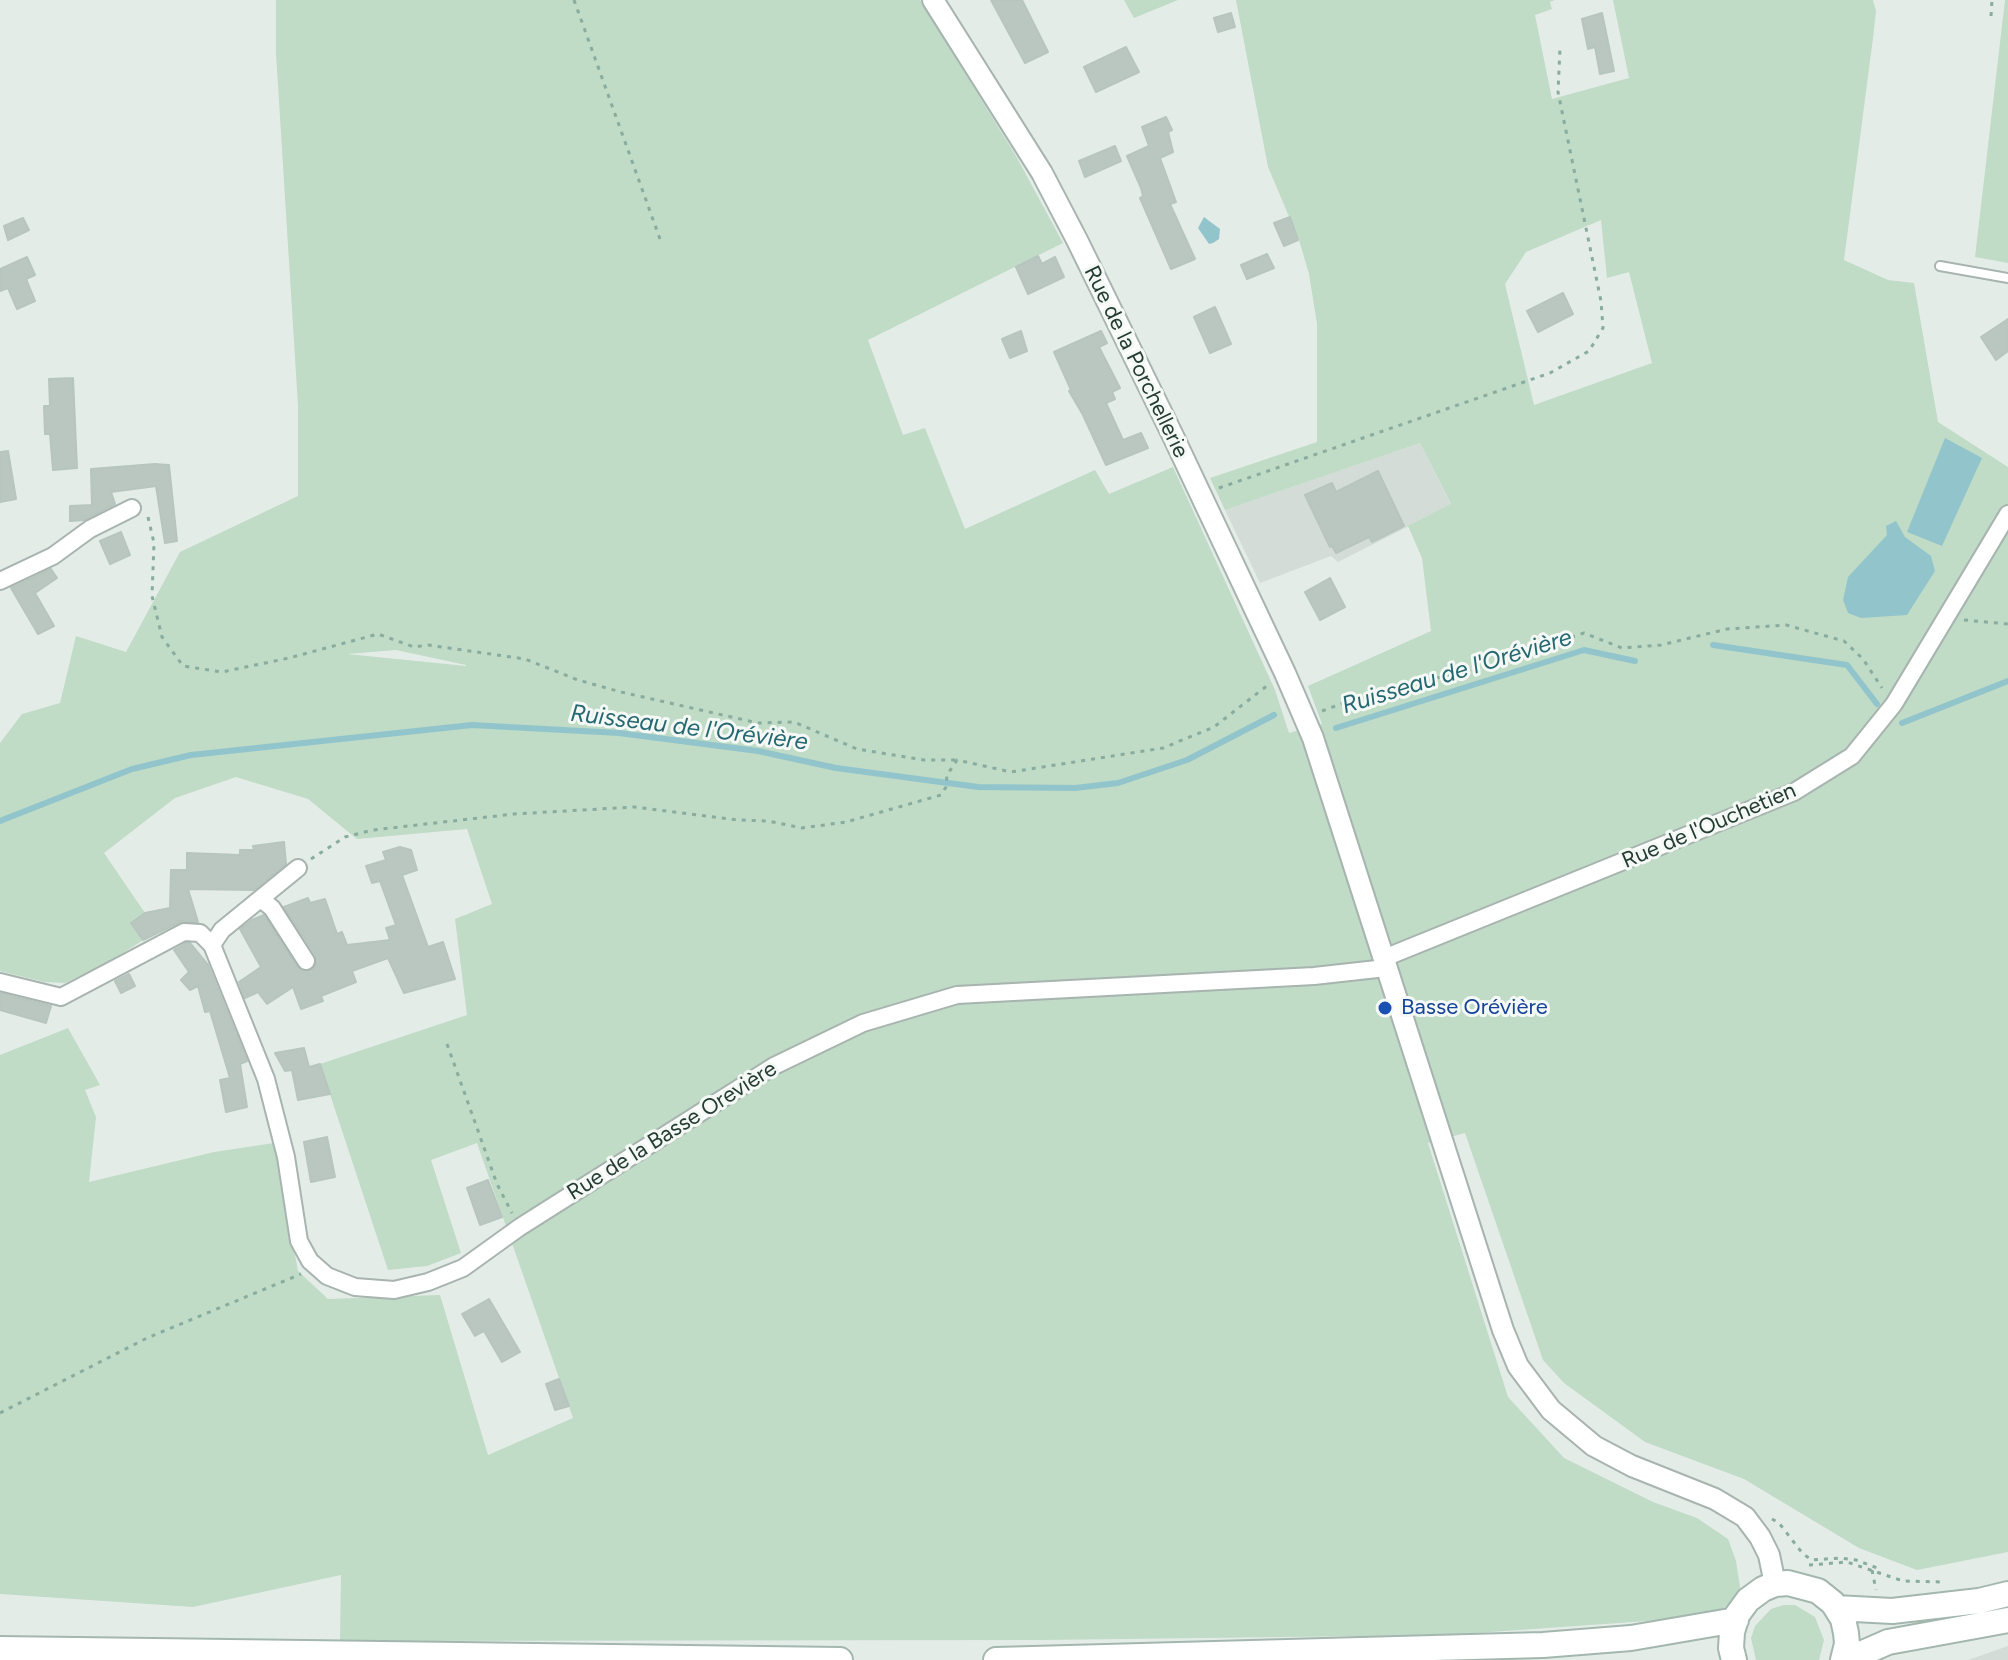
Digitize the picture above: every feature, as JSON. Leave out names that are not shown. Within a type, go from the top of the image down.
[{"type":"main road","points":[[1734,1660],[1731,1648],[1736,1620],[1748,1600],[1775,1584],[1800,1584],[1818,1591],[1836,1608],[1846,1633],[1845,1660],[1888,1642],[2008,1620]]},
{"type":"main road","points":[[1836,1608],[1892,1611],[1979,1601],[2008,1594]]},
{"type":"main road","points":[[996,1660],[1543,1645],[1631,1638],[1736,1620]]},
{"type":"main road","points":[[0,1649],[840,1660]]},
{"type":"street","name":"Rue de la Porchellerie","points":[[933,0],[1042,173],[1127,340],[1313,738],[1503,1330],[1526,1379],[1551,1410],[1594,1446],[1632,1466],[1715,1499],[1745,1517],[1765,1546],[1775,1584]]},
{"type":"street","points":[[0,581],[53,556],[90,529],[132,508]]},
{"type":"street","name":"Rue de l'Ouchetien","points":[[1385,963],[1794,792],[1852,756],[1894,704],[2008,514]]},
{"type":"street","points":[[212,945],[222,930],[298,868]]},
{"type":"street","points":[[262,900],[272,908],[306,961]]},
{"type":"street","points":[[0,982],[61,997],[184,932],[200,933],[212,945],[266,1079],[286,1157],[299,1241],[317,1268]]},
{"type":"street","name":"Rue de la Basse Orevière","points":[[317,1268],[327,1276],[355,1287],[394,1290],[428,1282],[463,1268],[520,1227],[774,1066],[863,1023],[957,995],[1299,977],[1385,963]]},
{"type":"lane","points":[[1940,266],[2008,278]]},
{"type":"path","points":[[574,0],[660,239]]},
{"type":"path","points":[[1991,16],[1992,0]]},
{"type":"path","points":[[1200,494],[1550,373],[1589,351],[1603,328],[1601,301],[1558,92],[1560,48]]},
{"type":"path","points":[[132,508],[147,514],[154,543],[152,596],[162,637],[183,666],[222,672],[378,634],[414,647],[428,645],[525,659],[578,680],[621,692],[758,723],[794,722],[857,749],[924,760],[957,760],[1011,772],[1163,748],[1214,727],[1285,673]]},
{"type":"path","points":[[1947,616],[2008,624]]},
{"type":"path","points":[[1315,714],[1346,702],[1490,664],[1584,633],[1622,648],[1661,645],[1727,629],[1786,625],[1844,641],[1863,659],[1894,704]]},
{"type":"path","points":[[298,868],[345,837],[373,830],[514,814],[634,807],[768,821],[802,828],[846,822],[941,795],[946,787],[947,775],[957,760]]},
{"type":"path","points":[[447,1044],[497,1184],[520,1227]]},
{"type":"path","points":[[0,1413],[147,1338],[317,1268]]},
{"type":"path","points":[[1769,1516],[1812,1560],[1856,1560],[1880,1569]]},
{"type":"path","points":[[1808,1566],[1847,1562],[1903,1581],[1948,1582]]},
{"type":"shaded area","points":[[1420,443],[1451,505],[1338,562],[1331,556],[1260,583],[1225,510]]},
{"type":"shaded area","points":[[2008,1646],[2008,1660],[1968,1660]]},
{"type":"green space","points":[[276,0],[920,0],[1016,156],[1063,243],[868,340],[903,435],[925,428],[965,529],[1095,470],[1109,494],[1173,467],[1275,690],[1289,733],[1322,724],[1308,686],[1431,631],[1422,558],[1408,526],[1451,504],[1420,443],[1225,510],[1210,478],[1317,442],[1317,324],[1309,274],[1299,240],[1268,167],[1236,0],[1555,0],[1550,2],[1552,9],[1535,15],[1552,99],[1629,78],[1613,0],[1873,0],[1876,11],[1873,38],[1844,260],[1888,280],[1914,283],[1938,422],[2008,467],[2008,1552],[1917,1570],[1859,1548],[1744,1479],[1645,1442],[1564,1383],[1543,1360],[1465,1133],[1428,1143],[1508,1397],[1564,1458],[1653,1502],[1697,1518],[1728,1539],[1736,1561],[1741,1593],[1724,1608],[1690,1618],[1448,1635],[1040,1640],[340,1641],[341,1575],[193,1607],[0,1594],[0,1055],[68,1028],[100,1085],[85,1090],[96,1117],[89,1182],[214,1152],[274,1143],[298,1271],[328,1299],[440,1295],[488,1455],[573,1418],[477,1143],[431,1160],[461,1253],[427,1266],[388,1270],[320,1064],[467,1015],[455,919],[492,904],[467,829],[357,839],[308,799],[236,777],[175,798],[104,853],[145,913],[131,923],[143,940],[111,961],[65,983],[44,982],[0,971],[0,743],[22,714],[60,703],[76,636],[126,652],[180,552],[298,496],[298,406],[276,53]],"holes":[[[1601,220],[1607,278],[1629,272],[1652,363],[1534,405],[1505,284],[1526,252]],[[396,650],[466,665],[466,666],[347,654]]]},
{"type":"green space","points":[[1124,0],[1178,0],[1134,18]]},
{"type":"green space","points":[[2005,0],[2008,0],[2008,263],[1975,257]]},
{"type":"green space","points":[[1795,1605],[1815,1617],[1824,1640],[1819,1660],[1756,1660],[1751,1638],[1755,1626],[1771,1609]]},
{"type":"water","points":[[1204,217],[1220,229],[1219,239],[1213,243],[1209,244],[1198,228]]},
{"type":"water","points":[[1945,438],[1982,458],[1942,546],[1907,532]]},
{"type":"water","points":[[1896,521],[1905,537],[1931,556],[1935,571],[1907,615],[1861,618],[1848,613],[1843,600],[1848,577],[1887,535],[1886,526]]},
{"type":"building","points":[[991,0],[1022,0],[1048,52],[1025,63]]},
{"type":"building","points":[[1231,13],[1235,27],[1218,32],[1214,18]]},
{"type":"building","points":[[1602,13],[1614,71],[1600,74],[1595,47],[1588,49],[1582,19]]},
{"type":"building","points":[[1126,47],[1139,72],[1096,92],[1084,67]]},
{"type":"building","points":[[1166,117],[1172,130],[1168,132],[1173,152],[1160,158],[1176,202],[1170,204],[1195,259],[1171,269],[1140,198],[1143,196],[1141,188],[1127,156],[1149,146],[1142,127]]},
{"type":"building","points":[[1115,146],[1121,161],[1085,177],[1079,161]]},
{"type":"building","points":[[1290,217],[1298,240],[1284,246],[1274,223]]},
{"type":"building","points":[[23,218],[29,230],[8,240],[4,226]]},
{"type":"building","points":[[1267,254],[1274,268],[1247,279],[1241,265]]},
{"type":"building","points":[[1038,256],[1042,264],[1055,257],[1064,277],[1028,294],[1016,267]]},
{"type":"building","points":[[27,257],[35,275],[26,279],[35,301],[17,309],[8,288],[0,291],[0,269]]},
{"type":"building","points":[[1563,293],[1573,314],[1538,332],[1527,311]]},
{"type":"building","points":[[1215,307],[1231,344],[1210,353],[1194,317]]},
{"type":"building","points":[[2008,319],[2008,351],[1996,360],[1981,337]]},
{"type":"building","points":[[1021,331],[1027,351],[1010,358],[1002,339]]},
{"type":"building","points":[[1101,331],[1107,343],[1099,347],[1120,388],[1112,392],[1115,399],[1106,403],[1123,440],[1141,433],[1148,448],[1106,465],[1069,391],[1054,352]]},
{"type":"building","points":[[73,378],[77,468],[53,470],[50,434],[45,434],[44,406],[50,406],[49,379]]},
{"type":"building","points":[[8,451],[16,499],[0,502],[0,452]]},
{"type":"building","points":[[169,465],[177,541],[165,543],[156,486],[111,492],[115,504],[84,520],[70,521],[70,506],[92,505],[91,469]]},
{"type":"building","points":[[1378,471],[1404,526],[1372,542],[1369,537],[1336,553],[1330,547],[1305,495],[1332,483],[1336,492]]},
{"type":"building","points":[[121,532],[130,555],[110,564],[100,541]]},
{"type":"building","points":[[51,569],[57,578],[35,593],[54,626],[38,634],[11,588]]},
{"type":"building","points":[[1330,578],[1345,607],[1320,620],[1305,592]]},
{"type":"building","points":[[284,842],[286,864],[254,890],[188,889],[198,922],[180,922],[143,940],[131,923],[145,913],[170,908],[171,870],[187,870],[187,853],[240,855],[240,850],[254,850],[253,846]]},
{"type":"building","points":[[400,847],[411,850],[417,870],[402,875],[428,947],[443,942],[455,979],[404,993],[388,958],[352,971],[356,982],[321,996],[323,1001],[301,1009],[293,987],[267,1004],[258,992],[245,998],[239,982],[261,967],[240,929],[252,920],[264,915],[297,967],[306,972],[315,967],[316,956],[284,907],[308,898],[310,903],[325,899],[337,934],[342,932],[347,945],[390,940],[386,928],[396,925],[380,881],[372,883],[366,866],[386,860],[383,852]]},
{"type":"building","points":[[190,943],[208,965],[247,1061],[240,1064],[247,1107],[226,1112],[220,1080],[230,1078],[210,1011],[205,1012],[198,986],[190,990],[181,980],[189,972],[174,950]]},
{"type":"building","points":[[129,974],[135,986],[121,993],[115,981]]},
{"type":"building","points":[[0,993],[51,1006],[46,1023],[0,1010]]},
{"type":"building","points":[[304,1048],[309,1067],[320,1064],[330,1094],[298,1100],[292,1070],[285,1071],[275,1053]]},
{"type":"building","points":[[327,1137],[335,1177],[311,1182],[304,1142]]},
{"type":"building","points":[[488,1180],[502,1217],[480,1225],[467,1188]]},
{"type":"building","points":[[489,1299],[520,1352],[502,1362],[484,1331],[475,1336],[462,1314]]},
{"type":"building","points":[[559,1379],[569,1406],[555,1410],[546,1384]]},
{"type":"waterway","name":"Ruisseau de l'Orévière","points":[[1713,645],[1847,665],[1877,704]]},
{"type":"waterway","name":"Ruisseau de l'Orévière","points":[[1336,728],[1584,650],[1635,661]]},
{"type":"waterway","name":"Ruisseau de l'Orévière","points":[[1902,723],[2008,681]]},
{"type":"waterway","name":"Ruisseau de l'Orévière","points":[[0,821],[132,769],[191,755],[472,725],[619,733],[758,751],[836,768],[978,787],[1075,788],[1118,783],[1187,760],[1274,715]]},
{"type":"place","name":"Basse Orévière","points":[[1385,1008]]}]
